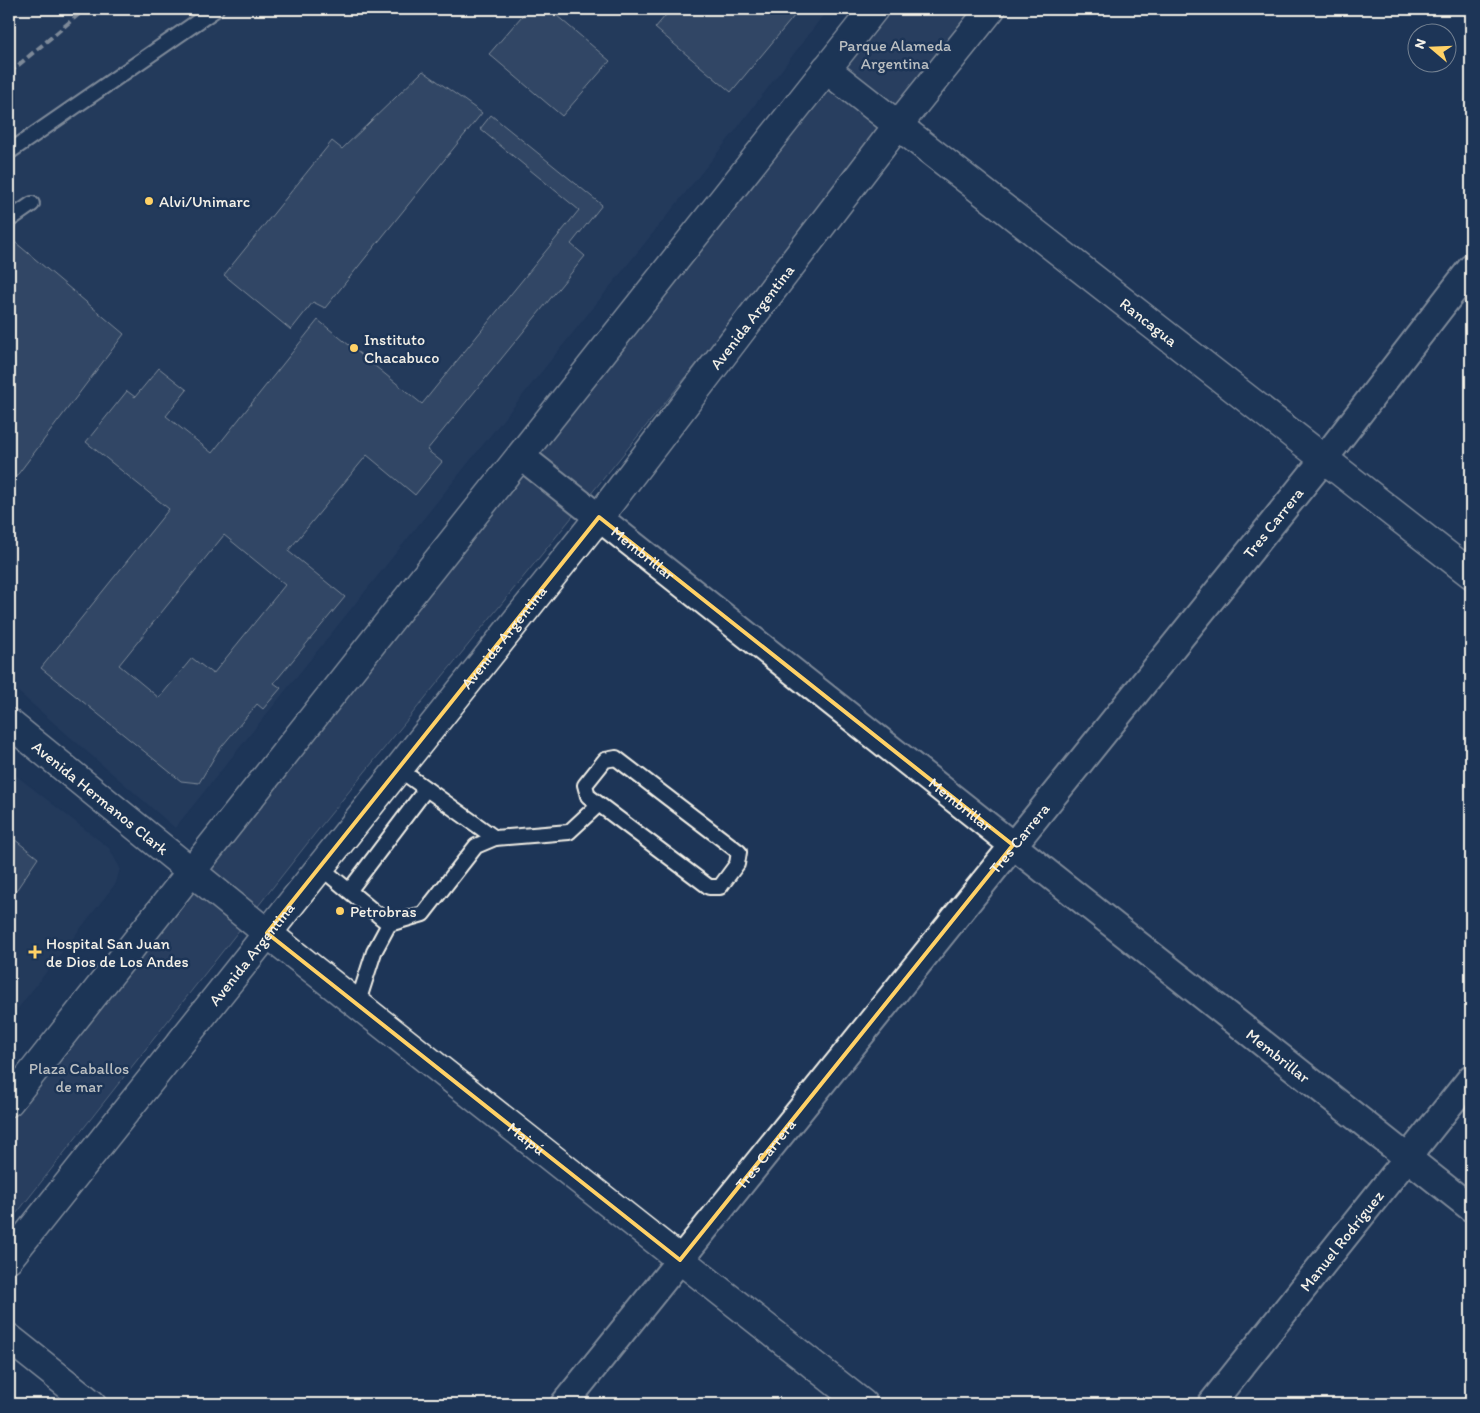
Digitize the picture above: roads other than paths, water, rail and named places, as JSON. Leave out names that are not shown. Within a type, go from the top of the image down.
[{"type":"main road","points":[[9,1102],[874,9]]},
{"type":"main road","name":"Avenida Argentina","points":[[9,1258],[267,933],[400,770],[599,518],[898,125],[991,9]]},
{"type":"main road","name":"Rancagua","points":[[826,69],[1471,574]]},
{"type":"main road","name":"Avenida Hermanos Clark","points":[[9,723],[191,871]]},
{"type":"main road","name":"Maipú","points":[[191,871],[357,1005],[863,1404]]},
{"type":"main road","points":[[9,1338],[92,1404]]},
{"type":"street","name":"Tres Carrera","points":[[564,1404],[1324,459],[1471,268]]},
{"type":"street","name":"Membrillar","points":[[521,456],[1471,1208]]},
{"type":"street","name":"Manuel Rodríguez","points":[[1211,1404],[1471,1078]]},
{"type":"lane","points":[[9,152],[216,9]]},
{"type":"lane","points":[[9,220],[32,204]]},
{"type":"lane","points":[[616,758],[738,852],[737,864],[720,887],[709,887],[598,805],[588,796],[585,785],[605,760],[616,758]]},
{"type":"lane","points":[[400,770],[495,838]]},
{"type":"lane","points":[[349,891],[426,789]]},
{"type":"lane","points":[[357,1005],[374,952],[389,924],[423,914],[476,846],[495,838],[569,832],[598,805]]},
{"type":"lane","points":[[320,867],[389,924]]},
{"type":"railway","points":[[9,73],[85,9]]},
{"type":"place","name":"Alvi/Unimarc","points":[[149,201]]},
{"type":"place","name":"Instituto Chacabuco","points":[[354,348]]},
{"type":"place","name":"Petrobras","points":[[340,911]]},
{"type":"place","name":"Hospital San Juan de Dios de Los Andes","points":[[35,952]]},
{"type":"park label","name":"Parque Alameda Argentina","points":[[895,54]]},
{"type":"park label","name":"Plaza Caballos de mar","points":[[79,1077]]}]
